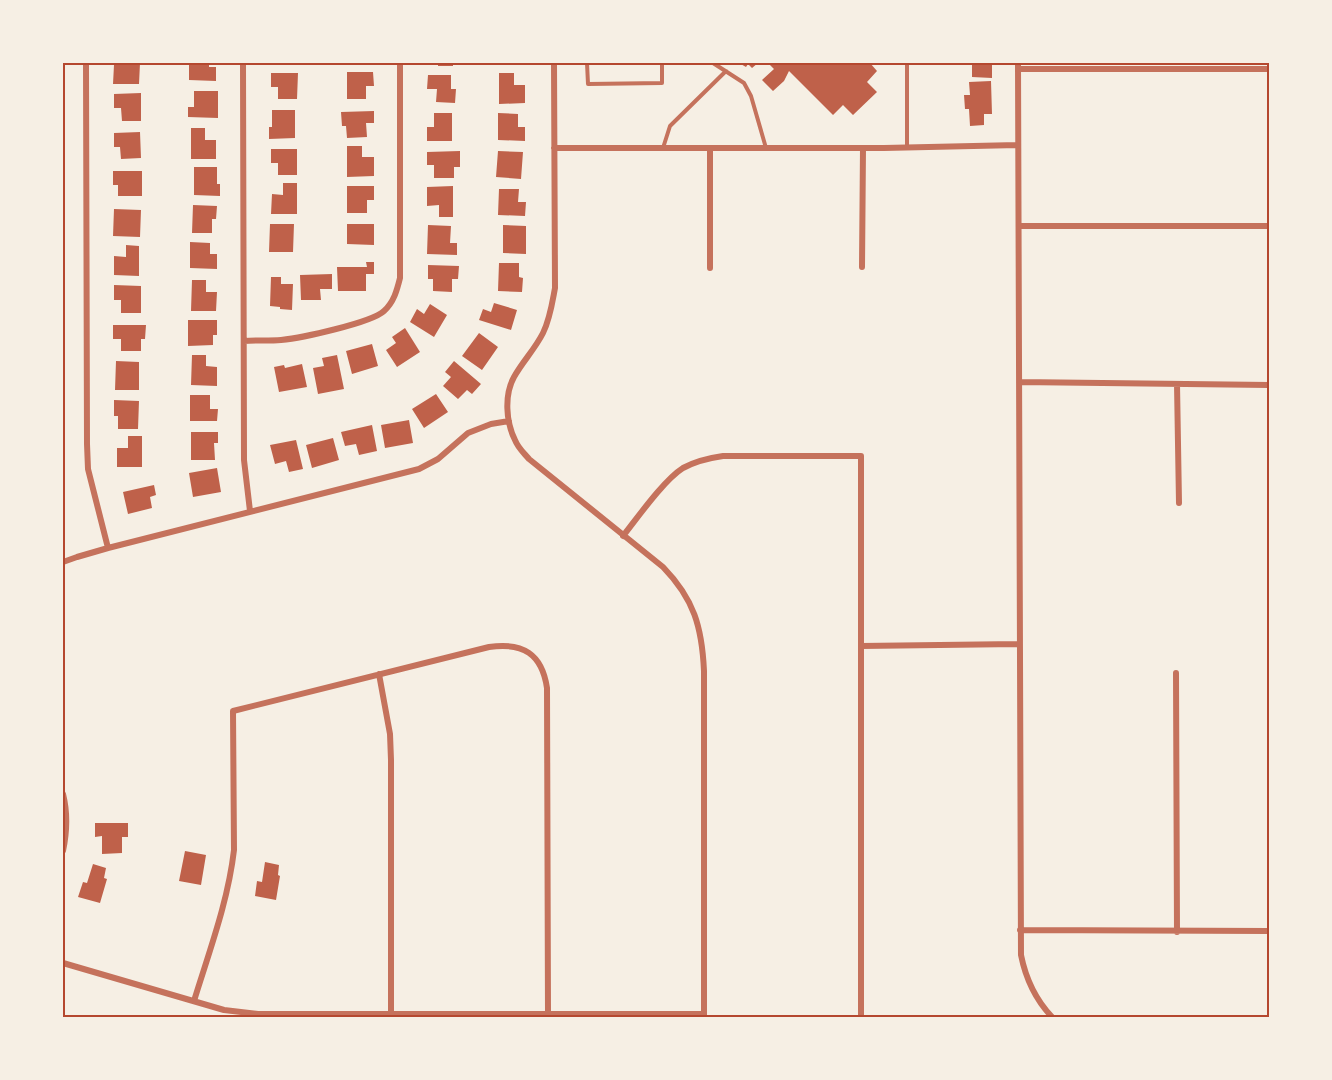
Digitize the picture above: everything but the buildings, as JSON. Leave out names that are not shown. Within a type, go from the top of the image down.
[{"type":"street","points":[[86,63],[88,469],[108,548]]},
{"type":"street","points":[[243,63],[244,460],[250,511]]},
{"type":"street","points":[[243,341],[298,337],[364,321],[383,312],[394,299],[400,278],[400,63]]},
{"type":"street","points":[[63,963],[224,1010],[258,1014],[704,1016],[704,671],[701,634],[696,617],[677,582],[663,567],[529,459],[515,442],[509,422],[509,390],[513,379],[543,334],[551,311],[555,276],[554,63]]},
{"type":"street","points":[[1052,1017],[1029,985],[1021,955],[1020,930],[1018,66],[1269,69]]},
{"type":"street","points":[[554,148],[863,148],[1018,145]]},
{"type":"street","points":[[710,148],[710,268]]},
{"type":"street","points":[[862,267],[863,148]]},
{"type":"street","points":[[1019,226],[1269,226]]},
{"type":"street","points":[[1019,382],[1269,385]]},
{"type":"street","points":[[1178,384],[1179,503]]},
{"type":"street","points":[[63,562],[108,548],[419,469],[438,459],[468,433],[491,424],[509,422]]},
{"type":"street","points":[[623,536],[667,482],[681,470],[708,458],[723,456],[861,456],[861,1017]]},
{"type":"street","points":[[861,646],[1020,644]]},
{"type":"street","points":[[194,1001],[227,894],[232,868],[234,850],[233,711],[506,645],[521,649],[534,657],[543,669],[547,688],[548,1014]]},
{"type":"street","points":[[1176,673],[1177,932]]},
{"type":"street","points":[[379,674],[390,734],[391,760],[391,1014]]},
{"type":"street","points":[[63,794],[67,827],[63,851]]},
{"type":"street","points":[[1020,930],[1269,931]]},
{"type":"lane","points":[[587,63],[588,84],[662,84],[662,63]]},
{"type":"lane","points":[[713,63],[744,82],[752,96],[766,148]]},
{"type":"lane","points":[[907,63],[907,147]]},
{"type":"lane","points":[[663,148],[670,126],[726,71]]}]
